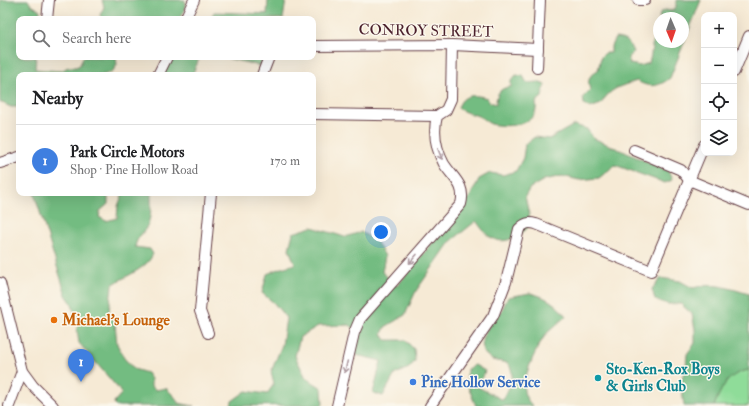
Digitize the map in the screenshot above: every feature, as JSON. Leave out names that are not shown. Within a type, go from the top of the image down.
[{"type":"street","points":[[47,16],[49,0]]},
{"type":"street","points":[[186,16],[194,0]]},
{"type":"street","points":[[537,68],[540,0]]},
{"type":"street","points":[[638,0],[645,0]]},
{"type":"street","points":[[737,65],[749,36]]},
{"type":"street","name":"CONROY STREET","points":[[316,46],[452,46],[538,49]]},
{"type":"street","points":[[316,114],[437,116],[446,110],[451,99],[452,46]]},
{"type":"street","points":[[160,72],[166,60]]},
{"type":"street","points":[[263,72],[268,60]]},
{"type":"street","points":[[337,406],[354,333],[360,319],[461,204],[463,195],[460,185],[444,163],[437,145],[434,127],[437,116]]},
{"type":"street","points":[[634,150],[681,170],[689,180],[749,205]]},
{"type":"street","points":[[430,406],[492,316],[506,282],[519,229],[524,224],[529,222],[536,224],[651,271],[701,152]]},
{"type":"street","points":[[0,163],[16,158]]},
{"type":"street","points":[[208,333],[200,311],[211,196]]},
{"type":"street","points":[[0,283],[22,371],[53,406]]},
{"type":"street","points":[[10,406],[22,371]]},
{"type":"green space","points":[[0,0],[28,0],[31,5],[40,10],[39,16],[16,16],[16,60],[36,60],[35,69],[61,71],[68,67],[76,67],[80,65],[82,60],[116,60],[117,65],[112,72],[16,72],[16,107],[11,107],[0,102]]},
{"type":"green space","points":[[102,0],[185,0],[185,10],[181,16],[100,16],[104,7]]},
{"type":"green space","points":[[268,0],[286,0],[283,16],[212,16],[214,12],[267,14]]},
{"type":"green space","points":[[676,0],[701,0],[689,30],[689,12],[662,12],[665,10],[673,11],[676,7]]},
{"type":"green space","points":[[615,38],[622,39],[628,43],[633,52],[628,58],[630,64],[640,66],[649,63],[653,41],[653,48],[682,48],[670,78],[654,86],[646,85],[637,81],[611,91],[601,104],[590,108],[584,104],[583,97],[590,90],[590,78],[598,70],[601,57],[605,53],[611,53],[611,46]]},
{"type":"green space","points":[[168,60],[199,60],[193,72],[162,72]]},
{"type":"green space","points":[[235,60],[263,60],[260,66]]},
{"type":"green space","points":[[516,75],[523,76],[527,83],[538,82],[545,85],[542,97],[536,102],[536,110],[528,121],[521,124],[506,126],[491,124],[480,117],[458,108],[462,100],[469,96],[487,98],[489,102],[496,104],[499,92],[504,88],[511,87],[511,81]]},
{"type":"green space","points":[[574,125],[587,129],[593,138],[668,171],[672,180],[665,183],[615,165],[599,178],[579,180],[562,176],[544,180],[530,188],[525,196],[531,224],[514,238],[504,241],[491,238],[476,221],[450,242],[416,291],[405,315],[385,327],[382,334],[386,340],[405,340],[414,349],[415,361],[409,368],[395,374],[383,396],[373,393],[381,361],[352,354],[357,332],[350,325],[318,326],[300,337],[295,356],[306,378],[322,388],[323,405],[231,406],[232,401],[246,391],[267,394],[274,384],[271,372],[282,345],[286,318],[274,303],[262,293],[267,274],[295,264],[289,249],[293,233],[312,227],[345,237],[361,232],[376,241],[385,256],[382,272],[397,286],[470,197],[479,179],[490,173],[503,175],[516,171],[523,158],[525,144],[535,137],[549,139]]},
{"type":"green space","points":[[35,196],[106,196],[108,197],[108,204],[100,211],[99,217],[106,221],[117,218],[118,206],[122,196],[151,196],[151,211],[148,224],[139,237],[135,247],[150,249],[153,254],[141,268],[112,285],[109,312],[115,323],[117,344],[124,358],[134,369],[147,373],[151,379],[151,386],[156,390],[166,388],[175,397],[178,403],[194,406],[115,406],[114,402],[122,393],[79,343],[77,330],[78,322],[71,302],[66,295]]},
{"type":"green space","points":[[661,278],[680,281],[693,288],[701,286],[715,286],[749,294],[749,370],[735,375],[726,382],[714,406],[684,406],[681,380],[686,368],[687,354],[695,343],[695,329],[692,314],[681,304],[668,304],[655,300],[652,289]]},
{"type":"green space","points":[[530,293],[541,296],[550,301],[566,316],[543,338],[529,366],[524,392],[526,398],[533,406],[476,406],[467,384],[467,369],[475,365],[485,371],[478,387],[503,400],[511,382],[511,368],[508,363],[492,360],[483,352],[482,339],[489,325],[501,312],[508,297]]},
{"type":"green space","points":[[749,370],[749,406],[714,406],[726,382],[735,374]]},
{"type":"place","name":"Michael's Lounge","points":[[54,320]]},
{"type":"place","name":"Sto-Ken-Rox Boys & Girls Club","points":[[598,378]]},
{"type":"place","name":"Park Circle Motors","points":[[81,382]]},
{"type":"place","name":"Pine Hollow Service","points":[[413,382]]}]
